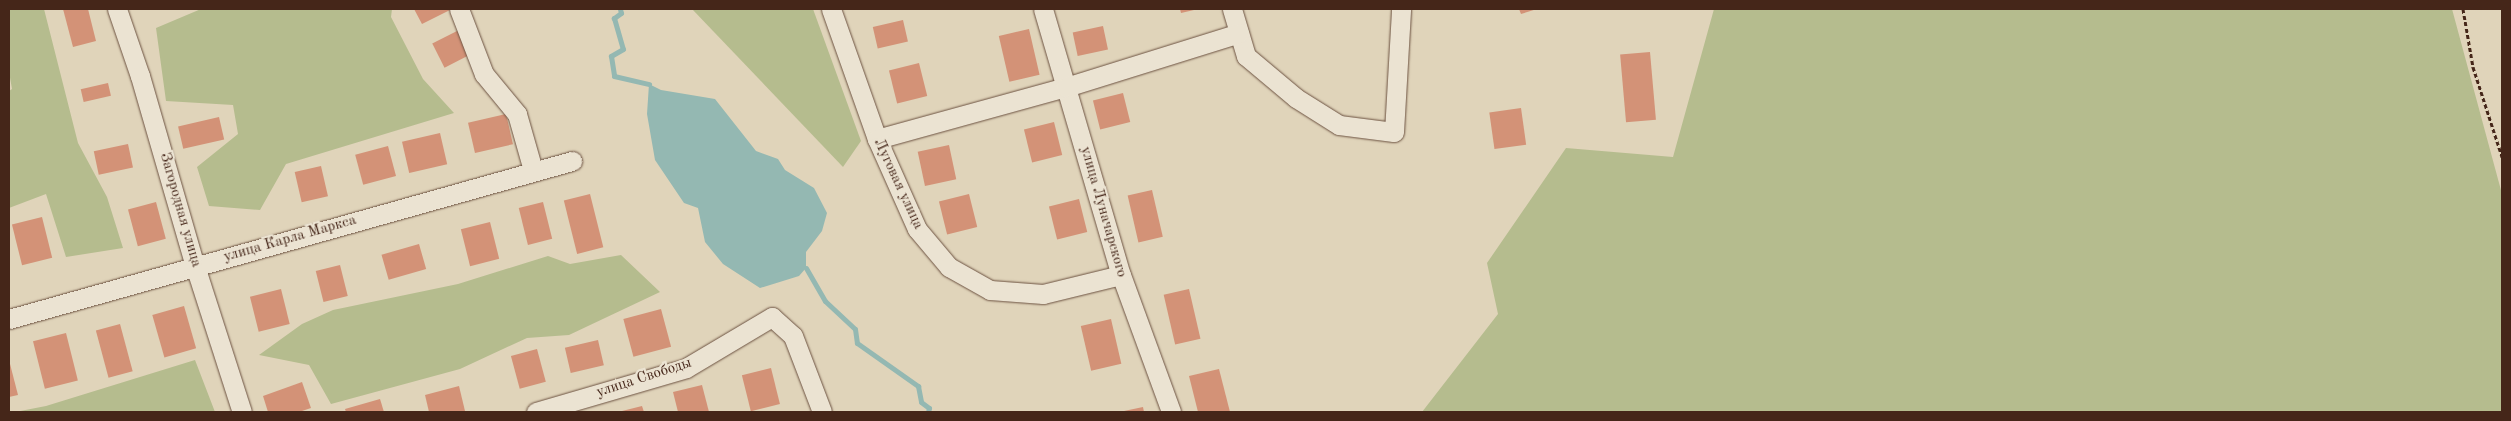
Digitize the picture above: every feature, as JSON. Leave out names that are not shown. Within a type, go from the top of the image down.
[{"type":"street","name":"Загородная улица","points":[[117,9],[143,86],[195,266],[242,412]]},
{"type":"street","points":[[459,9],[484,74],[517,114],[533,170]]},
{"type":"street","name":"Луговая улица","points":[[831,9],[877,140],[917,229],[949,267],[990,290],[1043,294],[1121,275]]},
{"type":"street","name":"улица Луначарского","points":[[1043,9],[1121,275],[1170,412]]},
{"type":"street","points":[[1232,9],[1246,56],[1296,98],[1338,125],[1394,132],[1401,9]]},
{"type":"street","points":[[877,140],[1066,87],[1239,33]]},
{"type":"street","name":"улица Карла Маркса","points":[[9,319],[572,160]]},
{"type":"street","name":"улица Свободы","points":[[536,412],[686,368],[772,317],[793,336],[822,412]]},
{"type":"path","points":[[2463,9],[2473,66],[2502,158]]},
{"type":"green space","points":[[9,9],[44,9],[78,143],[107,197],[123,248],[66,257],[46,194],[9,208],[9,91],[12,89],[9,72]]},
{"type":"green space","points":[[201,9],[392,9],[391,17],[423,79],[454,113],[286,164],[260,210],[209,206],[197,167],[238,134],[233,105],[166,101],[156,28]]},
{"type":"green space","points":[[692,9],[813,9],[861,141],[843,167]]},
{"type":"green space","points":[[1714,9],[2452,9],[2502,194],[2502,412],[1422,412],[1498,314],[1487,263],[1566,148],[1673,157]]},
{"type":"green space","points":[[621,255],[660,292],[569,335],[527,338],[460,369],[331,404],[309,365],[259,355],[302,324],[333,310],[458,284],[548,256],[570,264]]},
{"type":"green space","points":[[195,360],[215,412],[15,412],[46,406]]},
{"type":"water","points":[[649,84],[661,90],[715,99],[756,151],[778,159],[785,170],[814,188],[827,213],[822,231],[806,252],[806,268],[799,276],[760,288],[723,264],[705,242],[698,208],[684,203],[655,160],[647,114]]},
{"type":"building","points":[[63,9],[88,9],[96,41],[73,47]]},
{"type":"building","points":[[414,9],[449,9],[450,10],[422,24]]},
{"type":"building","points":[[1180,9],[1194,9],[1194,10],[1181,13]]},
{"type":"building","points":[[1519,9],[1537,9],[1521,14]]},
{"type":"building","points":[[903,20],[908,41],[878,48],[873,27]]},
{"type":"building","points":[[1103,26],[1108,49],[1078,56],[1073,32]]},
{"type":"building","points":[[1029,29],[1040,75],[1009,82],[999,36]]},
{"type":"building","points":[[459,30],[471,54],[445,68],[432,44]]},
{"type":"building","points":[[1650,52],[1656,120],[1626,122],[1620,55]]},
{"type":"building","points":[[919,63],[927,96],[897,103],[889,70]]},
{"type":"building","points":[[108,83],[111,96],[84,102],[81,89]]},
{"type":"building","points":[[1123,93],[1130,122],[1100,130],[1093,100]]},
{"type":"building","points":[[1521,108],[1526,145],[1494,149],[1489,112]]},
{"type":"building","points":[[506,114],[513,144],[475,153],[468,123]]},
{"type":"building","points":[[219,117],[224,139],[183,149],[178,126]]},
{"type":"building","points":[[1054,122],[1062,155],[1032,162],[1024,129]]},
{"type":"building","points":[[440,133],[447,164],[409,173],[402,142]]},
{"type":"building","points":[[128,144],[133,167],[99,175],[94,151]]},
{"type":"building","points":[[949,145],[956,179],[925,186],[918,152]]},
{"type":"building","points":[[388,146],[396,176],[363,185],[355,155]]},
{"type":"building","points":[[321,166],[328,196],[302,202],[295,172]]},
{"type":"building","points":[[1152,190],[1163,237],[1138,242],[1128,196]]},
{"type":"building","points":[[590,194],[603,247],[577,254],[564,201]]},
{"type":"building","points":[[969,194],[977,227],[947,234],[939,201]]},
{"type":"building","points":[[1079,199],[1087,232],[1057,239],[1049,206]]},
{"type":"building","points":[[156,202],[166,239],[138,246],[128,210]]},
{"type":"building","points":[[543,202],[552,239],[528,245],[519,208]]},
{"type":"building","points":[[42,217],[52,258],[22,265],[12,224]]},
{"type":"building","points":[[490,222],[499,259],[470,266],[461,229]]},
{"type":"building","points":[[419,244],[426,269],[389,280],[382,255]]},
{"type":"building","points":[[340,265],[348,296],[323,302],[316,271]]},
{"type":"building","points":[[281,289],[290,324],[259,332],[250,297]]},
{"type":"building","points":[[1189,289],[1200,339],[1175,345],[1164,295]]},
{"type":"building","points":[[184,306],[196,348],[164,357],[152,315]]},
{"type":"building","points":[[661,309],[671,347],[633,357],[623,319]]},
{"type":"building","points":[[1111,319],[1121,364],[1091,371],[1081,326]]},
{"type":"building","points":[[120,324],[133,371],[109,378],[96,330]]},
{"type":"building","points":[[66,333],[78,381],[45,389],[33,341]]},
{"type":"building","points":[[598,340],[604,365],[571,373],[565,348]]},
{"type":"building","points":[[537,349],[546,382],[520,389],[511,356]]},
{"type":"building","points":[[9,360],[18,395],[9,397]]},
{"type":"building","points":[[771,368],[780,404],[751,411],[742,375]]},
{"type":"building","points":[[1219,369],[1230,412],[1198,412],[1189,376]]},
{"type":"building","points":[[302,382],[311,408],[299,412],[268,412],[263,396]]},
{"type":"building","points":[[702,385],[709,412],[678,412],[673,392]]},
{"type":"building","points":[[459,386],[465,411],[429,412],[425,395]]},
{"type":"building","points":[[380,399],[384,412],[346,412],[345,409]]},
{"type":"building","points":[[642,406],[644,412],[618,412]]},
{"type":"building","points":[[1143,407],[1144,412],[1124,412],[1124,411]]},
{"type":"waterway","points":[[620,9],[621,13],[614,18],[623,49],[611,56],[614,76],[649,84]]},
{"type":"waterway","points":[[806,268],[825,301],[855,329],[857,343],[918,386],[921,402],[929,408],[928,412]]}]
